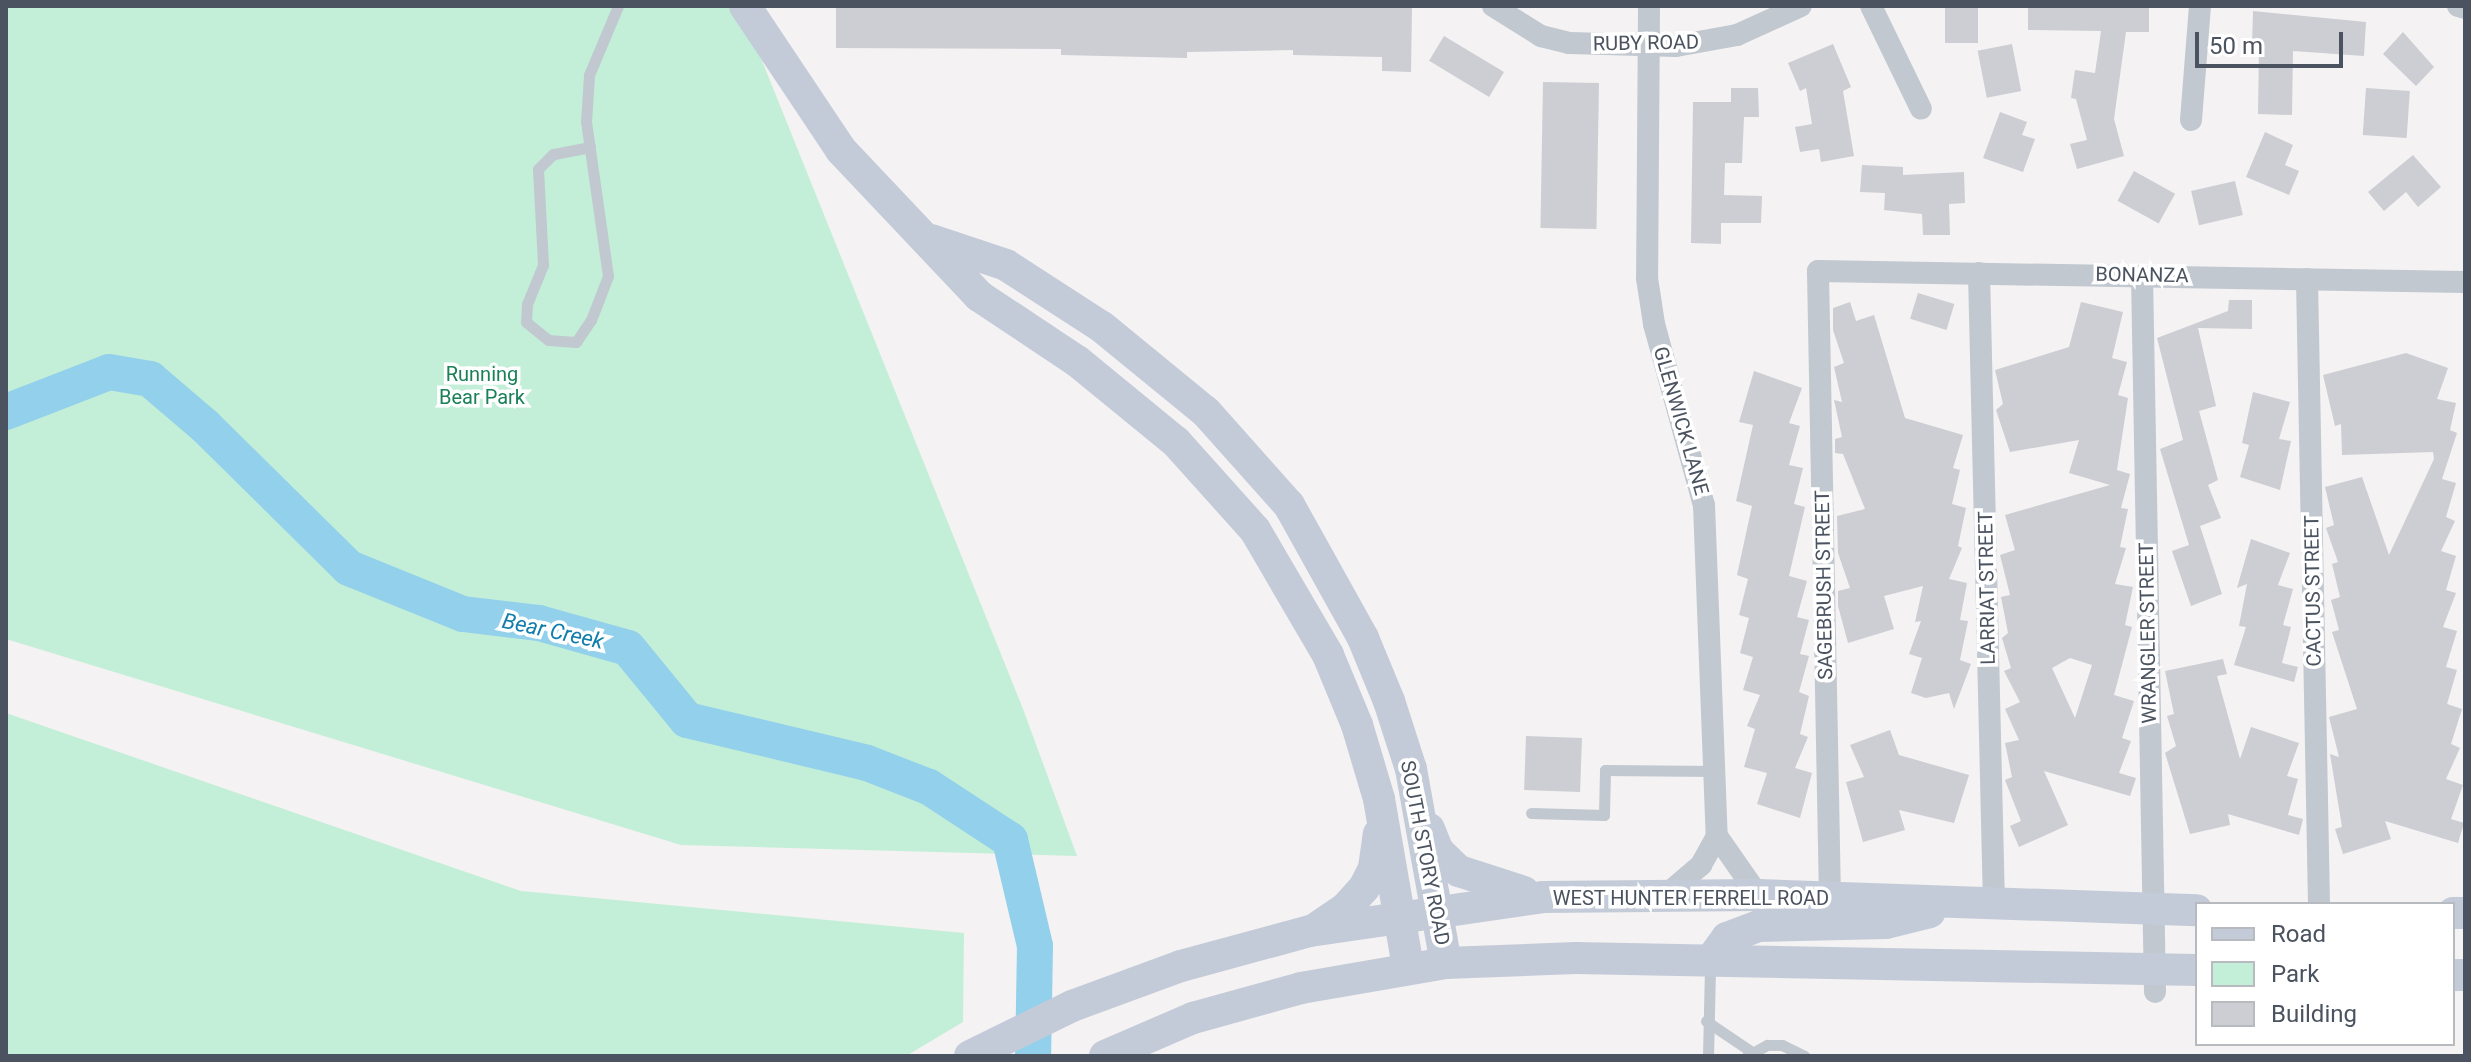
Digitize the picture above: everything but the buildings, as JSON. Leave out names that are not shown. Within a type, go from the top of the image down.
[{"type":"main road","name":"SOUTH STORY ROAD","points":[[745,6],[841,150],[979,296],[1077,361],[1176,442],[1255,530],[1328,655],[1357,725],[1379,799],[1408,967]]},
{"type":"main road","name":"SOUTH STORY ROAD","points":[[928,239],[1006,265],[1102,327],[1206,412],[1289,505],[1363,638],[1389,701],[1417,798],[1446,963]]},
{"type":"main road","points":[[1417,798],[1438,851],[1459,871],[1543,897]]},
{"type":"main road","points":[[1310,931],[1345,909],[1374,868],[1379,799]]},
{"type":"main road","name":"WEST HUNTER FERRELL ROAD","points":[[970,1056],[1072,1006],[1181,966],[1310,931],[1399,915],[1543,897],[1758,895],[2195,910]]},
{"type":"main road","points":[[1711,960],[1727,938],[1759,926],[1886,923],[1979,903]]},
{"type":"main road","points":[[1105,1056],[1193,1018],[1301,988],[1408,967],[1446,963],[1711,960],[2155,980],[2195,970]]},
{"type":"street","name":"RUBY ROAD","points":[[1493,6],[1555,40],[1649,46],[1737,35],[1801,6]]},
{"type":"street","name":"GLENWICK LANE","points":[[1649,6],[1647,278],[1654,324],[1704,505],[1717,836]]},
{"type":"street","points":[[1871,6],[1921,109]]},
{"type":"street","points":[[2191,120],[2200,6]]},
{"type":"street","points":[[2458,6],[2465,8]]},
{"type":"street","name":"BONANZA","points":[[1818,271],[2465,283]]},
{"type":"street","name":"SAGEBRUSH STREET","points":[[1818,271],[1830,898]]},
{"type":"street","name":"LARRIAT STREET","points":[[1979,273],[1979,903]]},
{"type":"street","name":"WRANGLER STREET","points":[[2142,275],[2155,980]]},
{"type":"street","name":"CACTUS STREET","points":[[2307,279],[2319,902]]},
{"type":"street","points":[[1667,894],[1701,865],[1717,836],[1758,895]]},
{"type":"lane","points":[[590,147],[553,154],[538,169],[543,265],[527,304],[526,322],[548,340],[576,342],[591,320],[608,276],[590,147],[589,75],[618,6]]},
{"type":"lane","points":[[1531,813],[1604,815],[1605,770],[1714,771]]},
{"type":"lane","points":[[1708,1056],[1706,1021],[1711,960]]},
{"type":"lane","points":[[1706,1021],[1750,1054],[1782,1045],[1805,1056]]},
{"type":"green space","name":"Running Bear Park","points":[[6,6],[740,6],[1023,709],[1077,856],[681,845],[6,639]]},
{"type":"green space","points":[[6,713],[521,891],[964,933],[963,1022],[906,1056],[6,1056]]},
{"type":"waterway","name":"Bear Creek","points":[[6,412],[109,372],[150,379],[205,426],[349,568],[463,614],[539,623],[628,648],[687,720],[867,763],[929,787],[1010,840],[1035,946],[1033,1056]]}]
